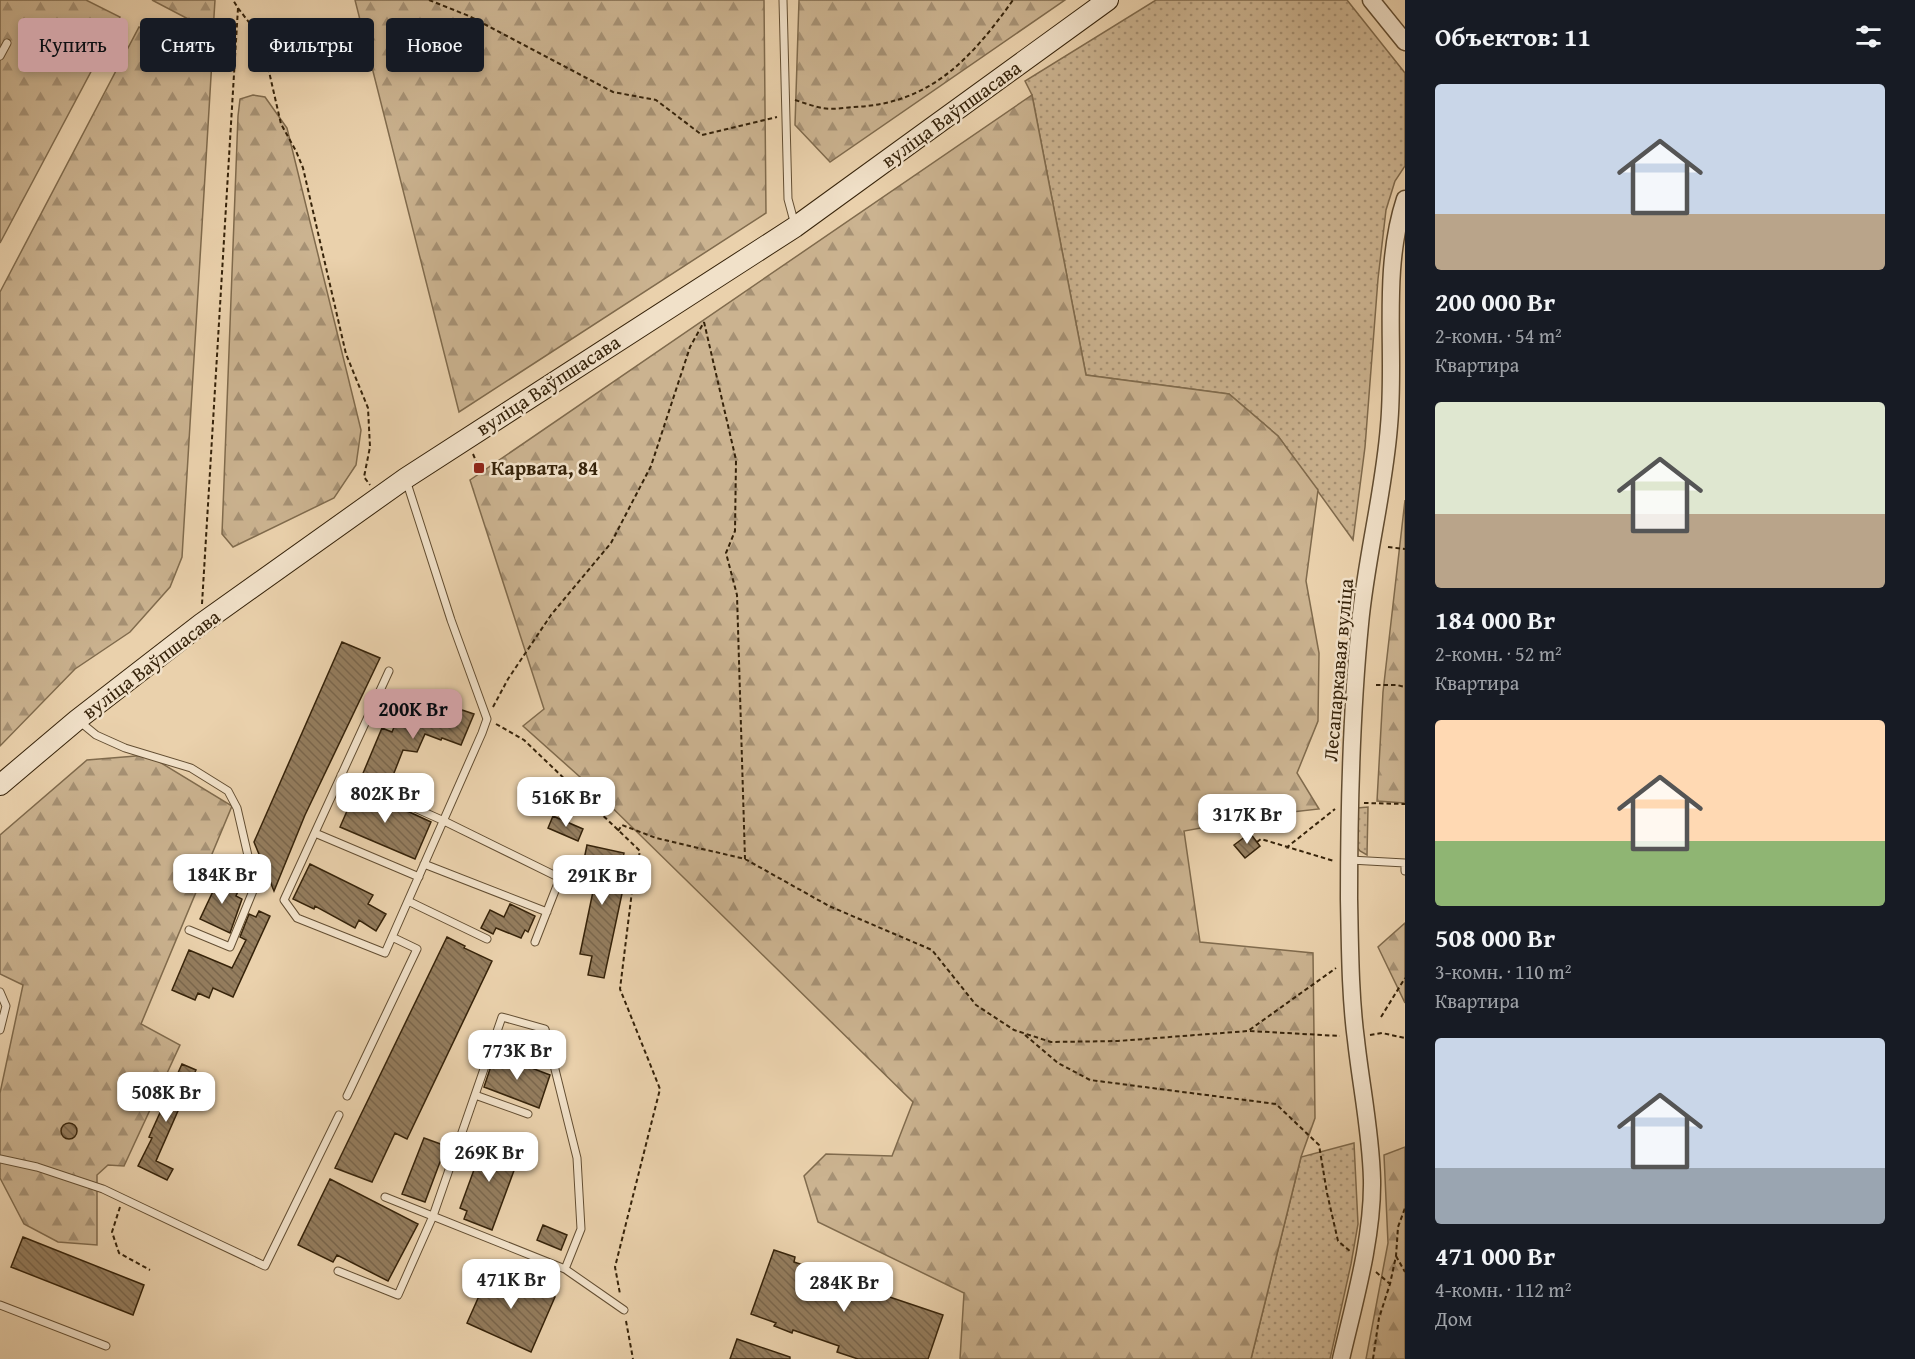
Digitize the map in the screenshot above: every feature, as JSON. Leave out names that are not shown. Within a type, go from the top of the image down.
[{"type":"main road","name":"вуліца Ваўпшасава","points":[[0,785],[76,720],[201,624],[406,478],[795,227],[1108,0]]},
{"type":"street","points":[[1371,0],[1405,42]]},
{"type":"street","name":"Лесапаркавая вуліца","points":[[1341,1359],[1362,1262],[1372,1183],[1368,1128],[1355,1037],[1343,860],[1360,623],[1389,428],[1391,277],[1395,244],[1405,199]]},
{"type":"lane","points":[[783,0],[788,199],[795,227]]},
{"type":"lane","points":[[0,56],[7,43]]},
{"type":"lane","points":[[389,671],[284,900],[297,918],[385,952],[487,719],[451,620],[406,478]]},
{"type":"lane","points":[[76,720],[96,735],[125,748],[191,768],[228,791],[237,808],[255,885],[230,947],[189,930]]},
{"type":"lane","points":[[341,775],[444,821],[560,878],[536,942]]},
{"type":"lane","points":[[315,833],[418,877]]},
{"type":"lane","points":[[1343,860],[1405,863],[1405,871]]},
{"type":"lane","points":[[424,864],[547,912]]},
{"type":"lane","points":[[408,901],[488,939]]},
{"type":"lane","points":[[347,1096],[417,949],[392,937]]},
{"type":"lane","points":[[0,992],[6,1006],[0,1030]]},
{"type":"lane","points":[[338,1271],[398,1295],[433,1216],[502,1017],[545,1029],[576,1158],[581,1228],[565,1269]]},
{"type":"lane","points":[[475,1095],[528,1114]]},
{"type":"lane","points":[[0,1159],[37,1167],[104,1189],[265,1266],[339,1115]]},
{"type":"lane","points":[[385,1197],[565,1269],[624,1310]]},
{"type":"lane","points":[[0,1305],[106,1346]]},
{"type":"path","points":[[233,0],[251,25],[265,54],[281,124],[297,151],[303,168],[346,354],[368,408],[370,447],[364,477],[371,486]]},
{"type":"path","points":[[429,0],[469,16],[614,92],[656,100],[702,135],[786,115]]},
{"type":"path","points":[[786,97],[824,109],[879,106],[922,92],[953,70],[990,32],[1014,0]]},
{"type":"path","points":[[201,624],[238,8]]},
{"type":"path","points":[[633,1359],[615,1267],[660,1089],[620,989],[632,891],[640,851],[524,740],[487,719],[508,680],[551,615],[611,543],[651,466],[690,347],[704,321],[736,460],[735,531],[726,553],[737,595],[745,859]]},
{"type":"path","points":[[1388,547],[1405,549]]},
{"type":"path","points":[[1376,685],[1405,687]]},
{"type":"path","points":[[1372,803],[1405,804]]},
{"type":"path","points":[[1286,848],[1335,809]]},
{"type":"path","points":[[618,831],[622,825],[656,838],[745,859],[829,906],[932,950],[975,1005],[1014,1030],[1051,1042],[1118,1041],[1248,1031],[1355,1037],[1382,1033],[1405,1038]]},
{"type":"path","points":[[1257,842],[1261,839],[1286,848],[1343,860]]},
{"type":"path","points":[[1248,1031],[1322,979],[1351,955]]},
{"type":"path","points":[[1380,1017],[1405,978]]},
{"type":"path","points":[[1023,1034],[1058,1063],[1090,1080],[1276,1104],[1319,1145],[1338,1241],[1390,1284]]},
{"type":"path","points":[[123,1198],[111,1232],[119,1252],[150,1269]]},
{"type":"path","points":[[1373,1359],[1379,1318],[1396,1256],[1398,1227],[1405,1208]]},
{"type":"path","points":[[1396,1256],[1405,1272]]},
{"type":"green space","points":[[0,0],[86,0],[120,17],[18,18],[18,72],[91,72],[0,243]]},
{"type":"green space","points":[[152,0],[215,0],[214,18],[186,18]]},
{"type":"green space","points":[[355,0],[764,0],[766,213],[459,412],[373,72],[374,18],[360,18]]},
{"type":"green space","points":[[799,0],[1065,0],[830,162],[795,125]]},
{"type":"green space","points":[[1156,0],[1347,0],[1405,73],[1405,166],[1395,181],[1386,210],[1378,279],[1365,447],[1353,540],[1278,436],[1229,394],[1086,375],[1032,95],[1025,81]]},
{"type":"green space","points":[[139,27],[140,72],[211,72],[182,557],[170,587],[130,632],[75,669],[0,746],[0,292],[115,72],[128,72],[128,48]]},
{"type":"green space","points":[[253,95],[265,97],[287,128],[361,430],[356,465],[334,498],[233,547],[222,534],[238,116],[240,99]]},
{"type":"green space","points":[[1032,95],[1086,375],[1229,394],[1278,436],[1318,490],[1306,581],[1319,653],[1318,721],[1297,773],[1319,809],[1283,813],[1184,831],[1200,942],[1313,953],[1315,1118],[1301,1157],[1251,1359],[960,1359],[964,1293],[818,1222],[804,1176],[826,1154],[892,1156],[913,1102],[589,785],[523,726],[544,709],[470,480]]},
{"type":"green space","points":[[1405,500],[1405,803],[1377,801],[1383,692]]},
{"type":"green space","points":[[148,755],[232,806],[141,1024],[180,1045],[124,1166],[108,1165],[97,1175],[97,1245],[58,1242],[24,1224],[0,1178],[0,1093],[23,985],[0,974],[0,835],[87,760]]},
{"type":"green space","points":[[1368,807],[1367,855],[1357,847],[1357,808]]},
{"type":"green space","points":[[1405,923],[1405,1003],[1378,947]]},
{"type":"green space","points":[[1354,1143],[1358,1224],[1330,1359],[1251,1359],[1301,1157]]},
{"type":"green space","points":[[1405,1147],[1405,1359],[1366,1359],[1388,1243],[1384,1155]]},
{"type":"building","points":[[342,642],[380,658],[305,815],[274,891],[254,842]]},
{"type":"building","points":[[410,690],[461,713],[462,710],[474,714],[461,745],[425,734],[417,752],[403,750],[394,773],[423,786],[406,798],[361,778],[382,728],[392,732]]},
{"type":"building","points":[[357,788],[431,822],[415,859],[340,827]]},
{"type":"building","points":[[553,816],[583,829],[578,841],[548,828]]},
{"type":"building","points":[[1250,833],[1260,846],[1245,858],[1234,845]]},
{"type":"building","points":[[587,845],[624,853],[617,887],[623,889],[604,978],[588,975],[592,956],[580,954],[596,877],[581,874]]},
{"type":"building","points":[[310,864],[373,895],[368,904],[386,914],[376,931],[359,920],[355,928],[315,906],[314,909],[293,899]]},
{"type":"building","points":[[213,875],[240,887],[236,896],[242,899],[230,933],[200,919],[215,887],[209,884]]},
{"type":"building","points":[[510,904],[535,916],[528,932],[525,930],[521,938],[496,928],[493,934],[481,928],[490,910],[504,917]]},
{"type":"building","points":[[259,911],[270,916],[233,997],[213,988],[209,998],[198,993],[195,1000],[172,990],[189,950],[232,968],[246,940],[240,937],[249,914],[256,917]]},
{"type":"building","points":[[447,937],[492,961],[407,1139],[395,1133],[372,1182],[335,1168]]},
{"type":"building","points":[[495,1054],[550,1075],[539,1108],[484,1087]]},
{"type":"building","points":[[182,1064],[196,1070],[156,1161],[173,1169],[167,1180],[138,1166]]},
{"type":"building","points":[[69,1123],[75,1125],[77,1131],[75,1137],[69,1139],[63,1137],[61,1131],[63,1125]]},
{"type":"building","points":[[486,1137],[512,1147],[510,1154],[519,1157],[492,1230],[464,1219],[467,1211],[460,1208]]},
{"type":"building","points":[[424,1138],[446,1146],[425,1202],[402,1194]]},
{"type":"building","points":[[330,1179],[418,1224],[388,1281],[337,1255],[333,1262],[298,1245]]},
{"type":"building","points":[[543,1225],[567,1235],[561,1250],[537,1240]]},
{"type":"building","points":[[23,1237],[144,1285],[133,1315],[11,1267]]},
{"type":"building","points":[[774,1250],[795,1257],[794,1262],[824,1272],[825,1269],[847,1276],[845,1282],[943,1315],[928,1359],[858,1359],[837,1352],[839,1346],[793,1330],[792,1333],[774,1326],[776,1323],[751,1314]]},
{"type":"building","points":[[491,1269],[555,1297],[531,1352],[467,1323]]},
{"type":"building","points":[[737,1339],[790,1357],[790,1359],[730,1359]]},
{"type":"place","name":"Карвата, 84","points":[[479,468]]}]
